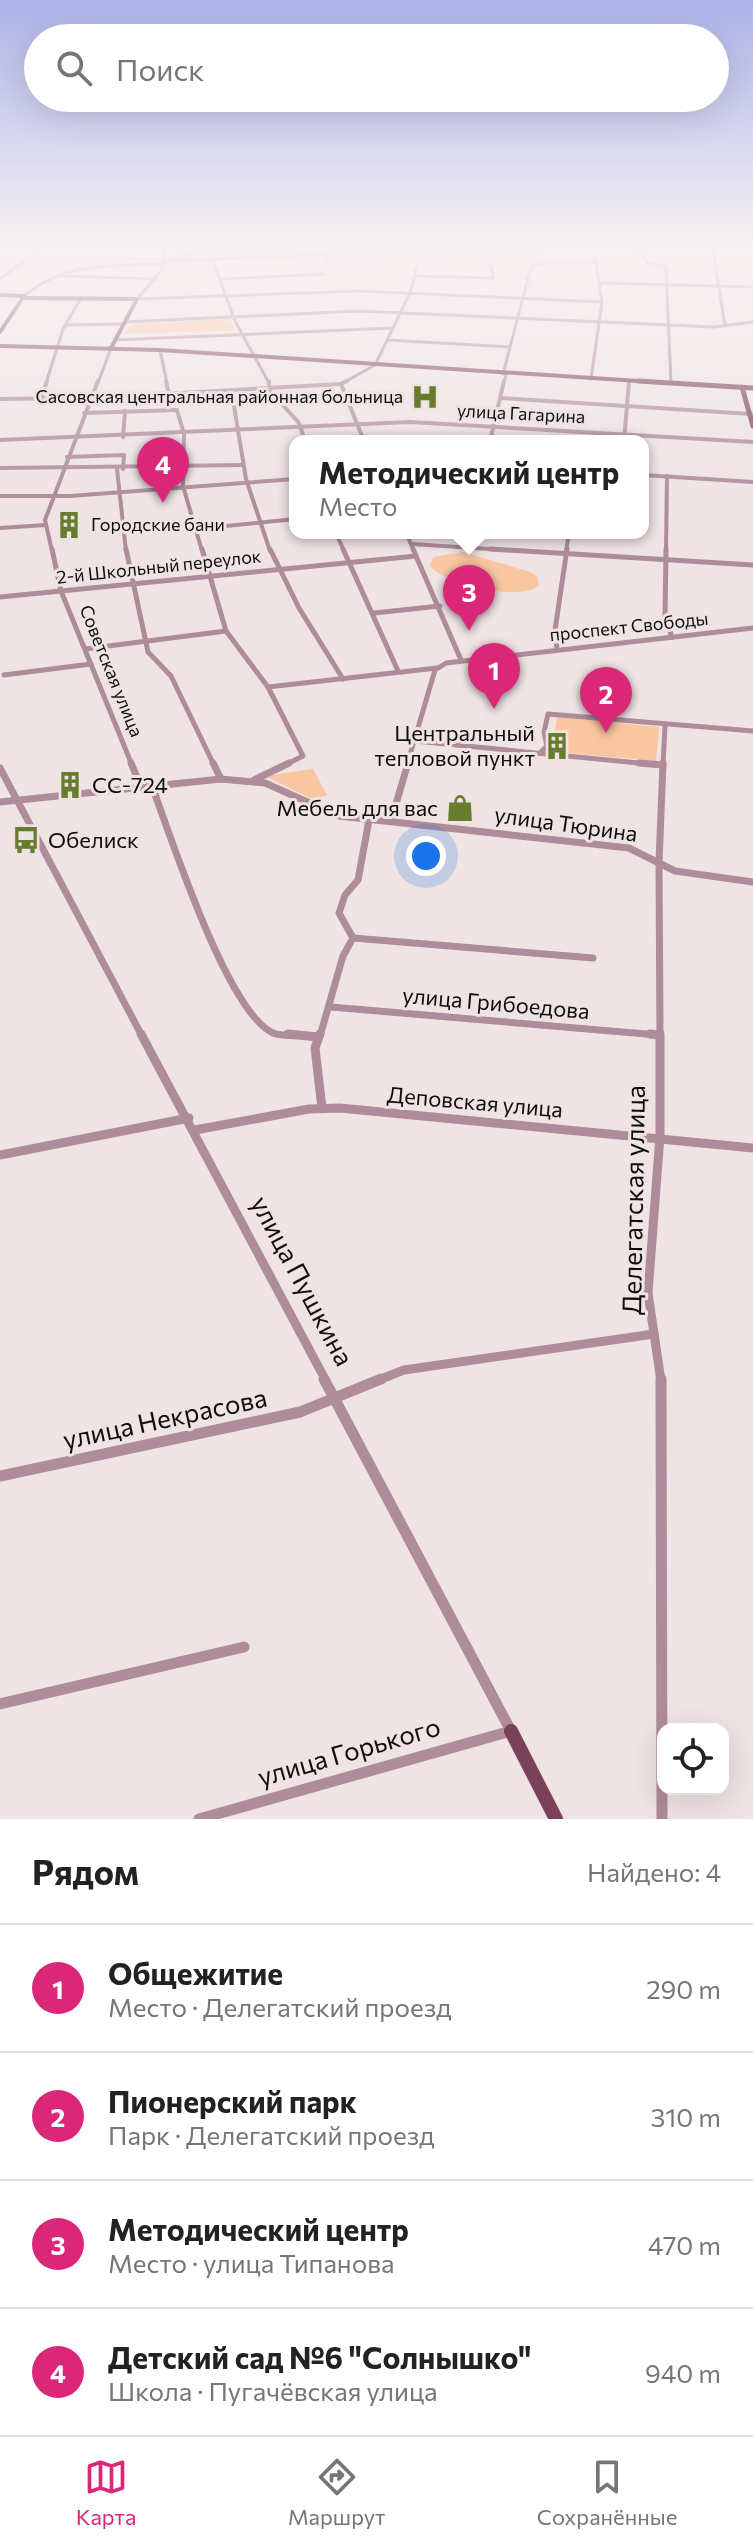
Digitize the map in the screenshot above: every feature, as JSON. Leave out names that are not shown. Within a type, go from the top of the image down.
[{"type":"main road","name":"Советская улица","points":[[111,348],[118,334]]},
{"type":"main road","points":[[0,346],[160,350],[753,388]]},
{"type":"main road","points":[[742,387],[753,426]]},
{"type":"main road","name":"улица Пушкина","points":[[511,1731],[556,1819]]},
{"type":"main road","points":[[556,1819],[564,1819]]},
{"type":"street","points":[[41,399],[63,334]]},
{"type":"street","points":[[114,340],[283,334]]},
{"type":"street","points":[[0,399],[90,398],[341,384],[375,365],[391,334]]},
{"type":"street","points":[[491,435],[514,334]]},
{"type":"street","points":[[591,379],[599,334]]},
{"type":"street","points":[[668,334],[671,383]]},
{"type":"street","points":[[244,336],[269,378],[269,389],[282,410],[296,418],[304,435]]},
{"type":"street","points":[[388,340],[510,347]]},
{"type":"street","name":"Советская улица","points":[[111,348],[52,496],[46,525],[61,591],[141,787]]},
{"type":"street","points":[[160,350],[169,394]]},
{"type":"street","points":[[625,434],[629,381]]},
{"type":"street","points":[[341,384],[361,435]]},
{"type":"street","points":[[501,398],[751,414]]},
{"type":"street","points":[[234,406],[241,431],[247,483],[279,570],[305,623],[343,679]]},
{"type":"street","points":[[0,802],[221,779],[254,780],[303,756],[268,687],[226,631],[183,486],[184,434],[177,409],[84,413]]},
{"type":"street","points":[[123,437],[125,411]]},
{"type":"street","name":"улица Гагарина","points":[[0,440],[410,422],[641,435]]},
{"type":"street","name":"улица Гагарина","points":[[649,436],[753,442]]},
{"type":"street","points":[[67,457],[124,455],[119,492],[122,531],[149,655],[168,672],[187,704],[221,779]]},
{"type":"street","points":[[0,468],[120,469],[243,465]]},
{"type":"street","points":[[649,475],[753,482]]},
{"type":"street","points":[[667,476],[669,559],[665,617],[672,637]]},
{"type":"street","points":[[0,496],[52,496],[289,480]]},
{"type":"street","points":[[226,526],[289,520]]},
{"type":"street","points":[[0,528],[46,525]]},
{"type":"street","points":[[339,539],[398,671]]},
{"type":"street","points":[[409,539],[461,660]]},
{"type":"street","points":[[461,545],[462,539]]},
{"type":"street","points":[[557,650],[555,630],[568,539]]},
{"type":"street","points":[[411,544],[753,565]]},
{"type":"street","name":"2-й Школьный переулок","points":[[0,597],[416,556]]},
{"type":"street","points":[[374,613],[440,606]]},
{"type":"street","name":"проспект Свободы","points":[[437,668],[461,660],[753,628]]},
{"type":"street","points":[[85,649],[226,631]]},
{"type":"street","points":[[4,675],[91,664]]},
{"type":"street","points":[[268,687],[437,668],[391,821]]},
{"type":"street","points":[[540,753],[547,746],[544,732],[548,714],[753,731]]},
{"type":"street","name":"Делегатская улица","points":[[662,1819],[661,1376],[649,1280],[660,1136],[659,862],[665,726]]},
{"type":"street","points":[[415,741],[663,765]]},
{"type":"street","name":"улица Пушкина","points":[[0,768],[189,1118],[511,1731]]},
{"type":"street","name":"улица Тюрина","points":[[254,780],[276,786],[329,814],[629,848],[680,872],[753,882]]},
{"type":"street","points":[[152,786],[198,910],[239,999],[273,1033],[318,1037]]},
{"type":"street","points":[[353,938],[339,913],[345,895],[358,880],[369,820]]},
{"type":"street","points":[[353,938],[593,958]]},
{"type":"street","points":[[322,1108],[316,1065],[318,1037],[331,1007],[343,956],[353,938]]},
{"type":"street","name":"улица Грибоедова","points":[[331,1007],[658,1035]]},
{"type":"street","name":"Деповская улица","points":[[195,1130],[322,1108],[660,1136],[753,1148]]},
{"type":"street","points":[[0,1155],[189,1118]]},
{"type":"street","name":"улица Некрасова","points":[[0,1476],[236,1428],[337,1399],[404,1370],[654,1334]]},
{"type":"street","points":[[0,1704],[244,1647]]},
{"type":"street","name":"улица Горького","points":[[199,1819],[511,1731]]},
{"type":"shaded area","points":[[463,552],[530,572],[537,576],[539,585],[517,592],[483,589],[451,579],[430,566],[433,557]]},
{"type":"shaded area","points":[[557,717],[659,727],[656,761],[568,753],[568,745],[554,739]]},
{"type":"shaded area","points":[[313,769],[327,795],[314,800],[265,776]]},
{"type":"place","name":"Сасовская центральная районная больница","points":[[425,397]]},
{"type":"place","name":"Детский сад №6 \"Солнышко\"","points":[[163,503]]},
{"type":"place","name":"Городские бани","points":[[69,525]]},
{"type":"place","name":"Методический центр","points":[[469,631]]},
{"type":"place","name":"Общежитие","points":[[494,709]]},
{"type":"place","name":"Пионерский парк","points":[[606,733]]},
{"type":"place","name":"Центральный тепловой пункт","points":[[557,746]]},
{"type":"place","name":"СС-724","points":[[70,785]]},
{"type":"place","name":"Мебель для вас","points":[[460,808]]},
{"type":"place","name":"Обелиск","points":[[26,840]]}]
